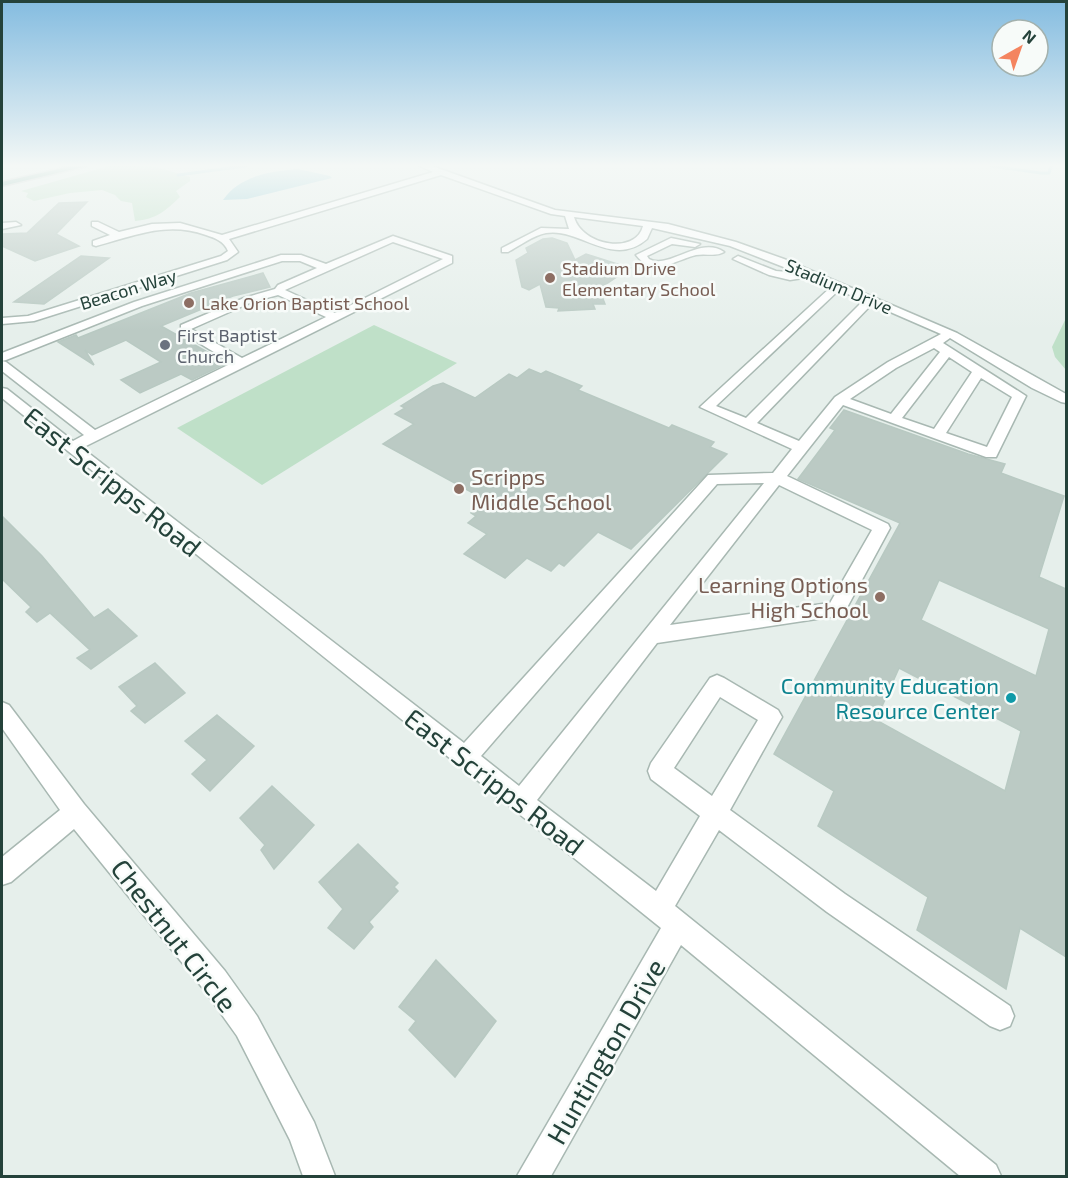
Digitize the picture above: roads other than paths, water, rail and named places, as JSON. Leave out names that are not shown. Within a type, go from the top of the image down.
[{"type":"street","points":[[96,243],[170,224],[195,227],[222,238],[280,221]]},
{"type":"street","points":[[571,221],[575,231],[586,241],[619,246],[635,244],[644,238],[648,223]]},
{"type":"street","name":"Stadium Drive","points":[[630,221],[648,223],[733,244],[810,273],[950,334],[1037,386],[1066,399]]},
{"type":"street","points":[[95,224],[119,236]]},
{"type":"street","points":[[2,226],[16,225]]},
{"type":"street","points":[[505,250],[544,230],[575,231]]},
{"type":"street","name":"Beacon Way","points":[[2,321],[12,322],[57,311],[224,258],[233,252],[231,245],[222,238]]},
{"type":"street","points":[[70,447],[94,436],[242,363],[448,261],[449,258],[393,239],[282,287],[279,291],[248,300],[185,327],[185,330],[242,363]]},
{"type":"street","points":[[719,252],[690,253],[663,265],[646,261],[641,255],[658,245],[679,240],[719,252],[778,276],[799,277],[810,273]]},
{"type":"street","points":[[2,357],[138,303],[266,262],[301,258],[326,268]]},
{"type":"street","points":[[800,447],[707,407],[839,285]]},
{"type":"street","points":[[279,291],[335,317]]},
{"type":"street","points":[[747,424],[871,299]]},
{"type":"street","points":[[522,801],[800,447],[840,400],[933,342],[950,334]]},
{"type":"street","points":[[840,400],[991,454],[1019,396],[933,342]]},
{"type":"street","points":[[894,419],[947,351]]},
{"type":"street","points":[[2,365],[94,436]]},
{"type":"street","points":[[937,435],[979,371]]},
{"type":"street","name":"East Scripps Road","points":[[2,392],[522,801],[985,1176]]},
{"type":"street","points":[[466,757],[713,479],[777,478],[882,528],[836,610],[651,636]]},
{"type":"street","name":"Huntington Drive","points":[[533,1176],[668,918],[716,811],[771,717],[717,684],[659,771],[716,811]]},
{"type":"street","name":"Chestnut Circle","points":[[2,712],[76,812],[215,981],[247,1026],[303,1132],[319,1176]]},
{"type":"street","points":[[716,811],[836,903],[1000,1016]]},
{"type":"street","points":[[2,873],[76,812]]},
{"type":"place","name":"Stadium Drive Elementary School","points":[[550,278]]},
{"type":"place","name":"Lake Orion Baptist School","points":[[189,303]]},
{"type":"place","name":"First Baptist Church","points":[[165,345]]},
{"type":"place","name":"Scripps Middle School","points":[[459,489]]},
{"type":"place","name":"Learning Options High School","points":[[880,597]]},
{"type":"place","name":"Community Education Resource Center","points":[[1011,698]]}]
